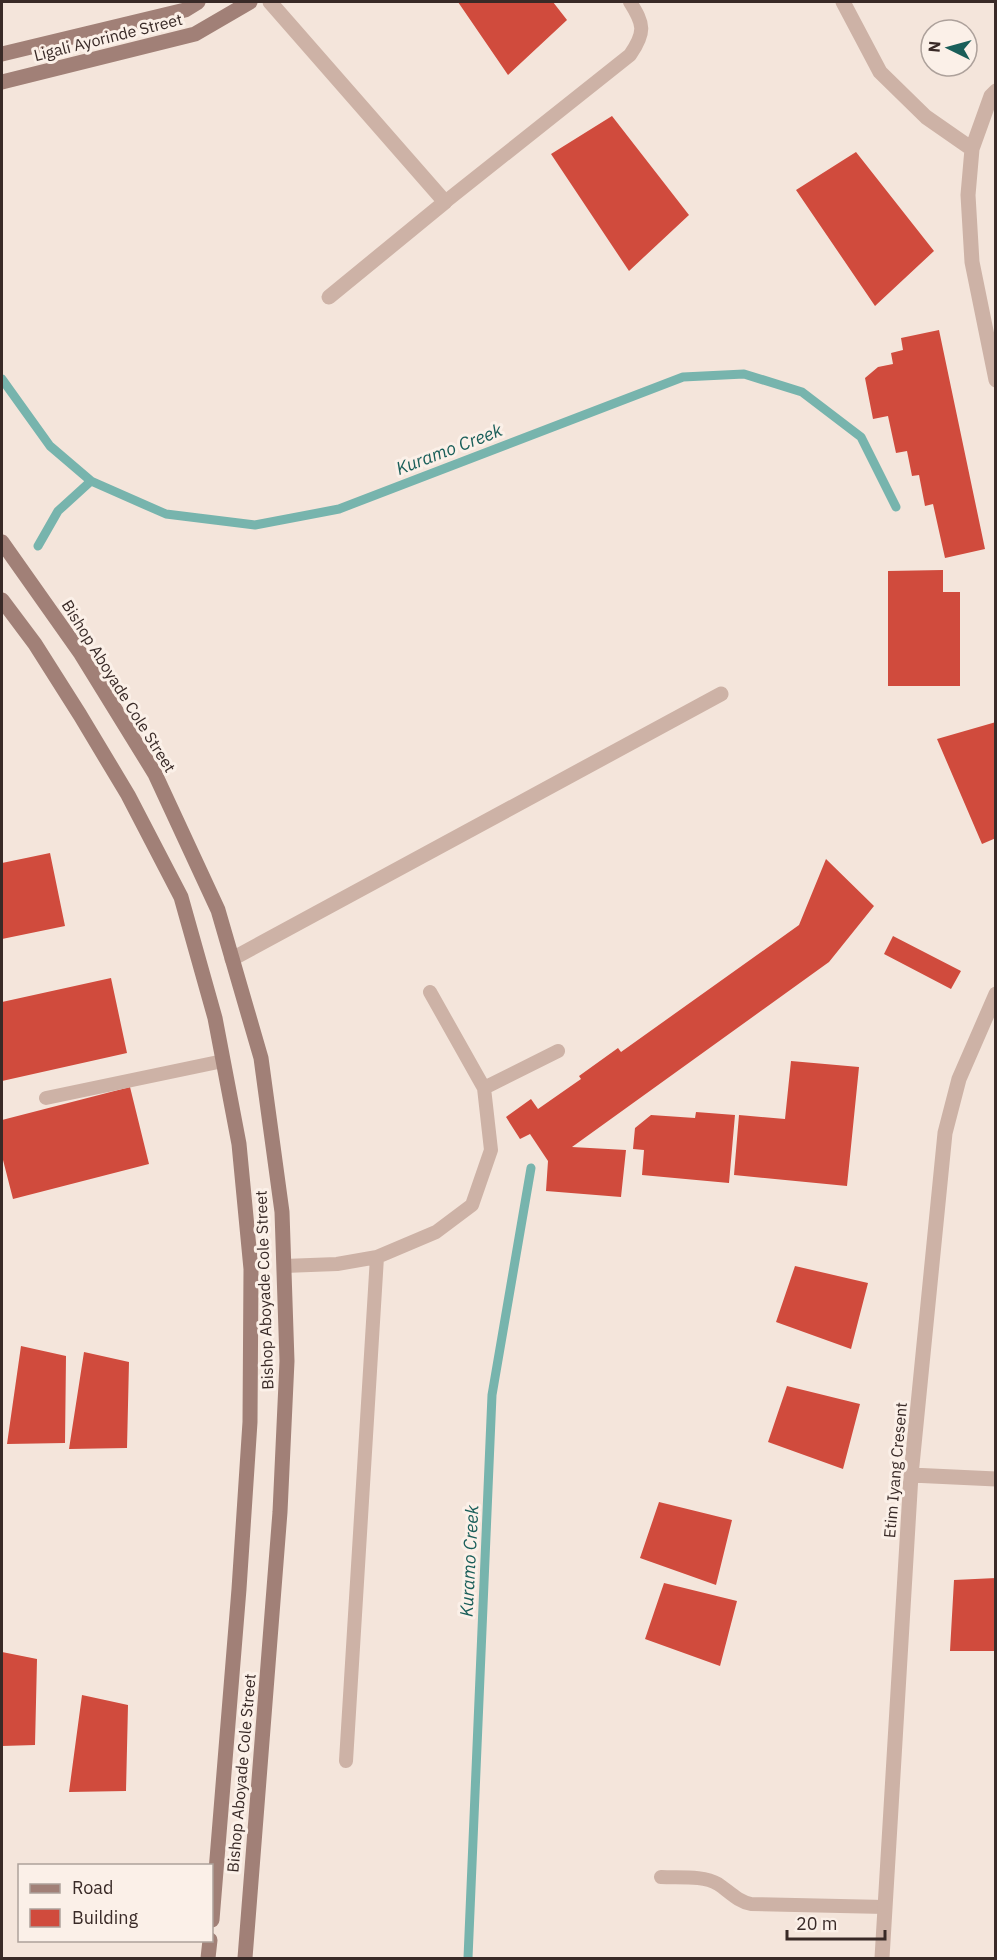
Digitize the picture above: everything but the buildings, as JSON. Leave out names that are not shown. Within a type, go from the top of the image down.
[{"type":"street","name":"Ligali Ayorinde Street","points":[[2,54],[185,10],[198,2]]},
{"type":"street","name":"Ligali Ayorinde Street","points":[[2,82],[195,34],[250,2]]},
{"type":"street","points":[[270,2],[445,202],[329,297]]},
{"type":"street","points":[[843,2],[880,72],[926,117],[972,149]]},
{"type":"street","points":[[996,91],[991,96],[972,149],[968,195],[972,262],[996,380]]},
{"type":"street","name":"Bishop Aboyade Cole Street","points":[[2,542],[81,654],[155,774],[218,910],[261,1058],[282,1212],[287,1360],[280,1512],[244,1959]]},
{"type":"street","name":"Bishop Aboyade Cole Street","points":[[2,600],[35,644],[128,795],[181,897],[215,1018],[239,1144],[251,1269],[250,1422],[213,1908]]},
{"type":"street","points":[[232,959],[722,694]]},
{"type":"street","name":"Etim Iyang Cresent","points":[[882,1959],[910,1475],[945,1133],[959,1079],[996,994]]},
{"type":"street","points":[[910,1475],[996,1479]]},
{"type":"street","points":[[208,1959],[210,1942]]},
{"type":"lane","points":[[445,202],[630,55],[640,40],[641,19],[630,2]]},
{"type":"lane","points":[[284,1266],[337,1264],[376,1257],[436,1232],[472,1205],[491,1150],[484,1088],[430,992]]},
{"type":"lane","points":[[484,1088],[558,1051]]},
{"type":"lane","points":[[46,1098],[223,1061]]},
{"type":"lane","points":[[346,1761],[376,1257]]},
{"type":"lane","points":[[662,1877],[708,1880],[718,1884],[739,1901],[751,1904],[885,1907]]},
{"type":"waterway","name":"Kuramo Creek","points":[[2,379],[50,446],[91,481],[166,514],[255,525],[339,509],[683,377],[744,374],[802,392],[861,437],[896,507]]},
{"type":"waterway","points":[[38,546],[58,511],[91,481]]},
{"type":"waterway","name":"Kuramo Creek","points":[[468,1958],[492,1395],[531,1168]]}]
